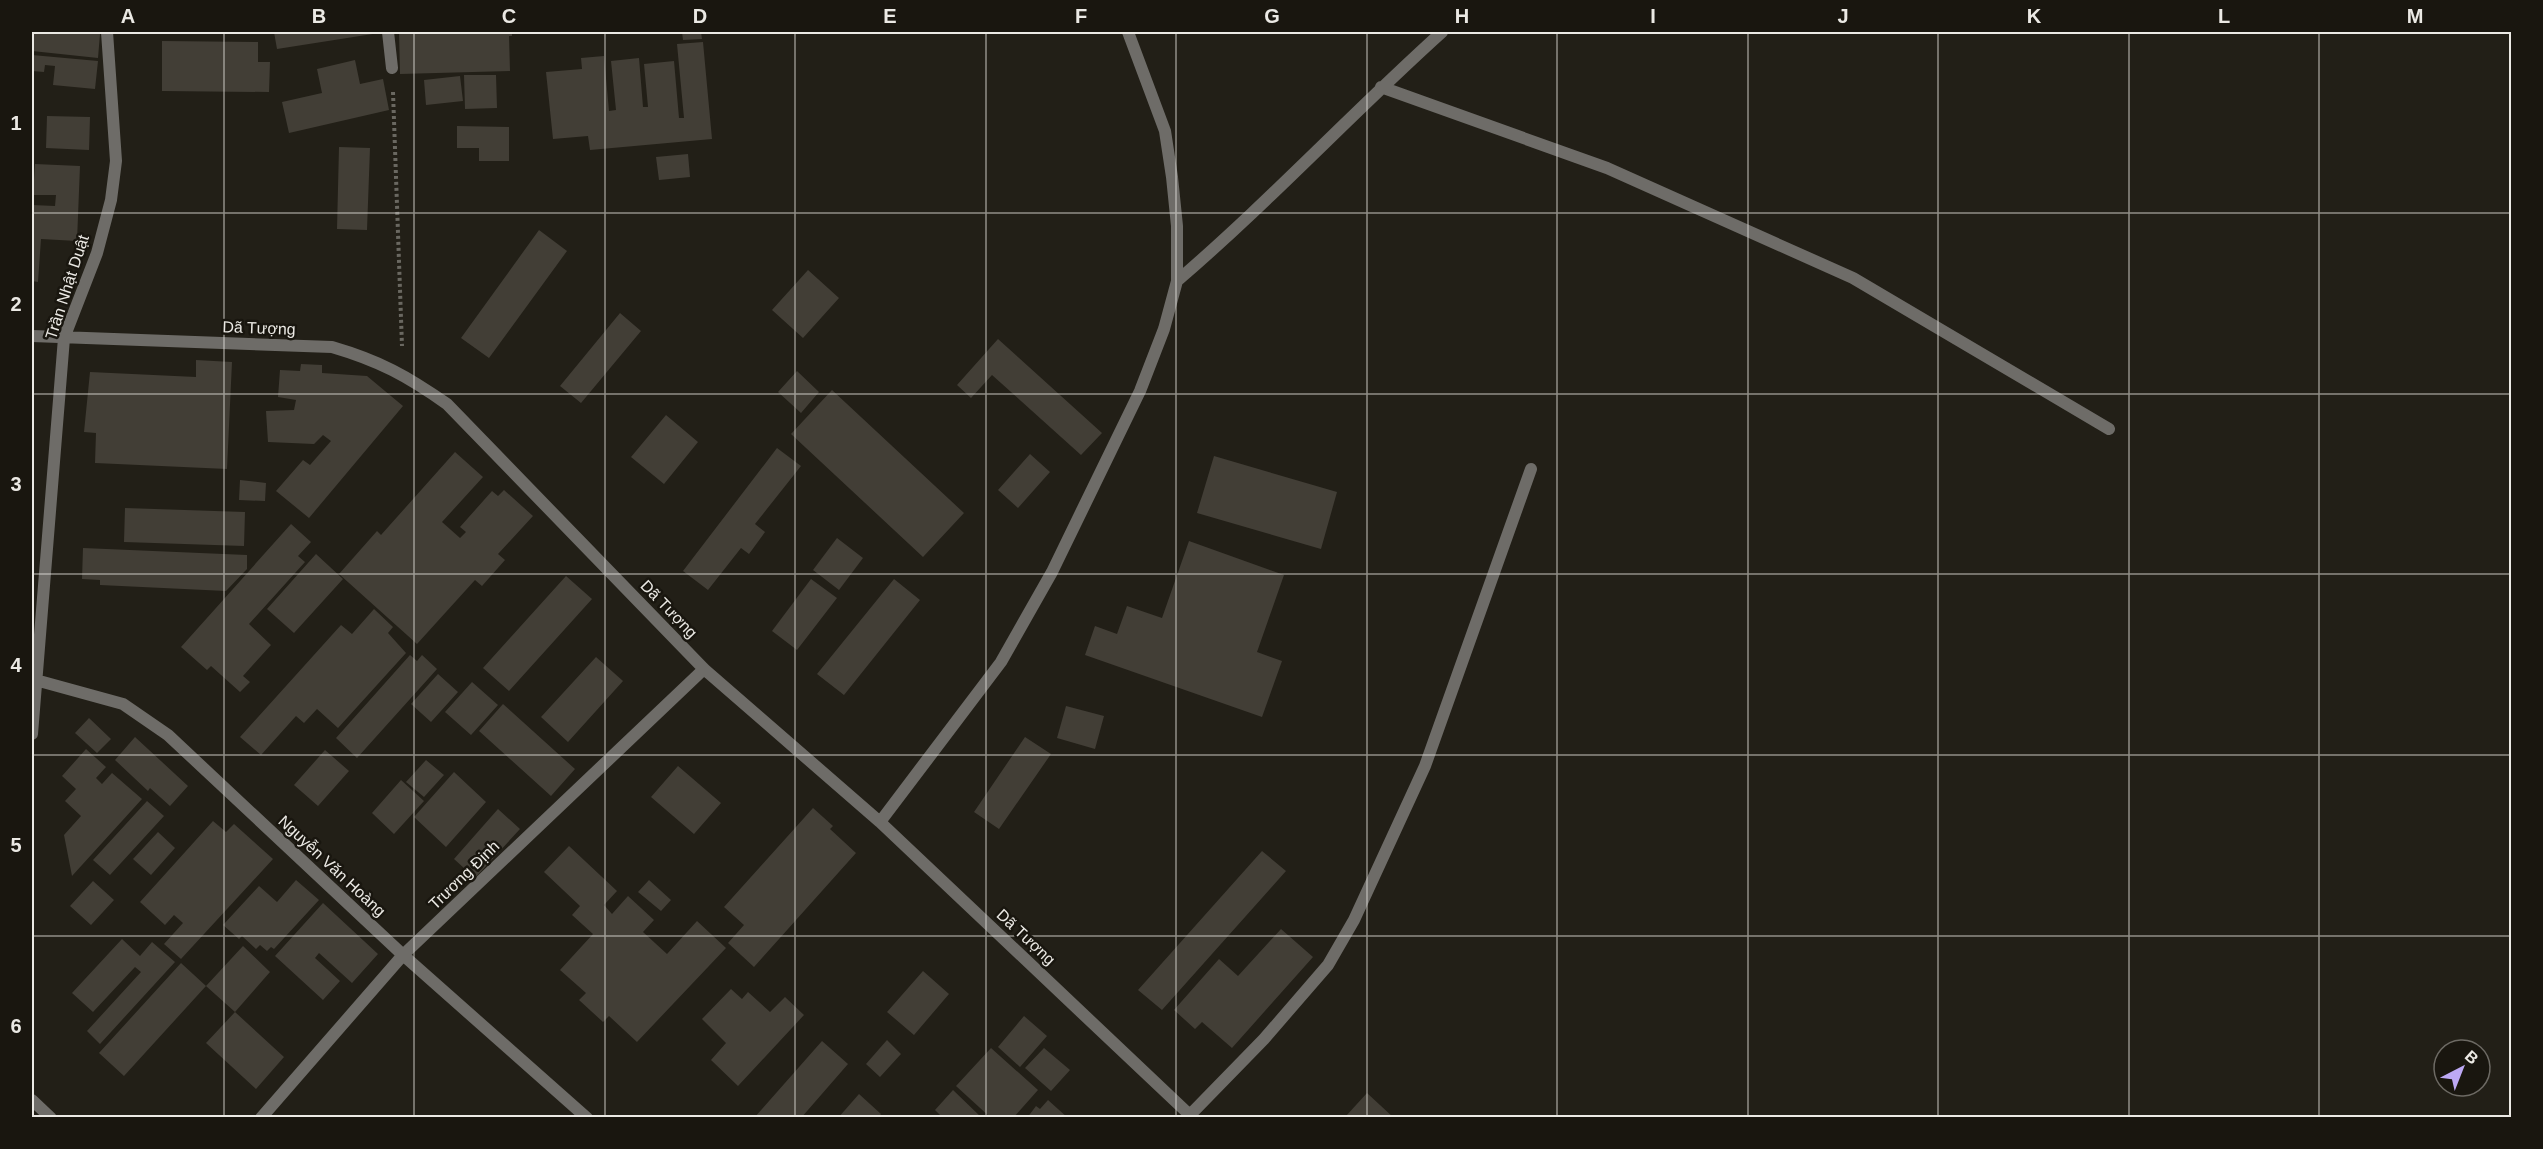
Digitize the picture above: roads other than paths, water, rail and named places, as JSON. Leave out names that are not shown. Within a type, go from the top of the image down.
[{"type":"street","name":"Trần Nhật Duật","points":[[32,734],[33,679],[64,338],[97,253],[111,200],[116,161],[107,32]]},
{"type":"street","points":[[388,32],[392,68]]},
{"type":"street","points":[[880,822],[1001,662],[1052,572],[1140,391],[1164,328],[1177,281],[1177,226],[1165,131],[1128,32]]},
{"type":"street","points":[[1177,281],[1227,238],[1381,87],[1442,32]]},
{"type":"street","points":[[1381,87],[1607,168],[1853,278],[2109,429]]},
{"type":"street","name":"Dã Tượng","points":[[32,336],[332,347],[368,357],[404,374],[447,404],[704,669],[880,822],[1190,1116]]},
{"type":"street","points":[[1190,1116],[1264,1039],[1328,965],[1354,920],[1425,766],[1531,469]]},
{"type":"street","name":"Trương Định","points":[[261,1118],[403,955],[704,669]]},
{"type":"street","name":"Nguyễn Văn Hoàng","points":[[33,679],[123,704],[168,735],[403,955],[587,1118]]},
{"type":"street","points":[[32,1100],[51,1118]]}]
